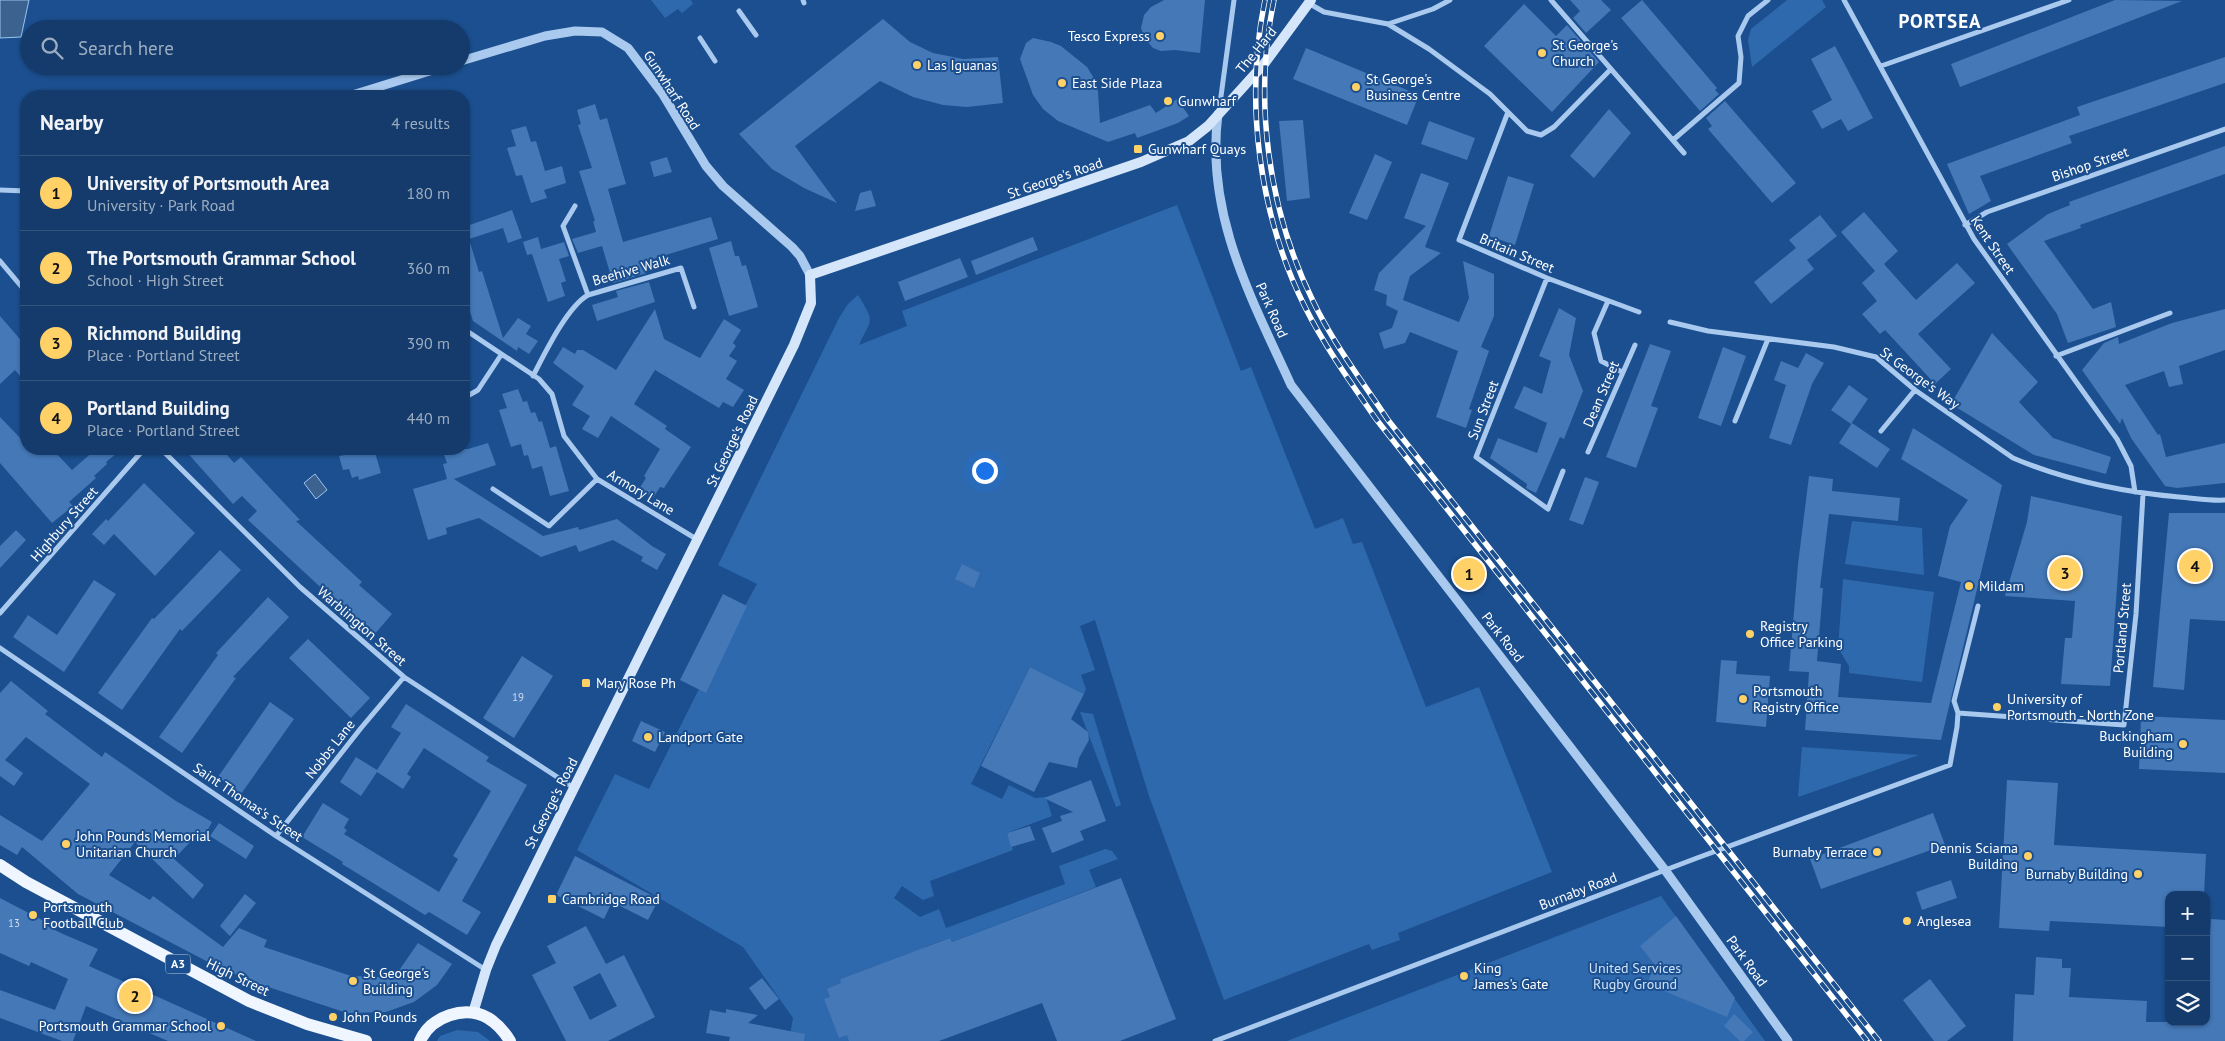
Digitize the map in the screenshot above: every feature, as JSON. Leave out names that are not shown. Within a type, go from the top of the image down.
[{"type":"main road","name":"The Hard","points":[[1218,114],[1264,64],[1310,2]]},
{"type":"main road","name":"St George's Road","points":[[473,1013],[496,945],[698,540],[807,315],[812,299],[810,275],[1141,162],[1189,141],[1201,132],[1218,114]]},
{"type":"main road","name":"High Street","points":[[0,865],[26,882],[249,1001],[307,1024],[366,1041]]},
{"type":"main road","points":[[420,1041],[433,1025],[443,1017],[454,1014],[473,1013],[487,1017],[500,1026],[510,1041]]},
{"type":"street","points":[[1218,114],[1234,0]]},
{"type":"street","points":[[1388,24],[1433,9],[1450,0]]},
{"type":"street","points":[[1551,0],[1684,153]]},
{"type":"street","points":[[1673,140],[1739,83],[1741,58],[1738,36],[1748,16],[1768,0]]},
{"type":"street","name":"Kent Street","points":[[1844,0],[1965,225],[2056,356],[2117,439],[2131,466],[2135,492]]},
{"type":"street","points":[[1881,66],[2069,0]]},
{"type":"street","points":[[1310,2],[1324,12],[1388,24],[1436,54],[1490,94],[1527,131],[1541,134],[1554,127],[1611,69]]},
{"type":"street","points":[[739,10],[756,35]]},
{"type":"street","name":"Gunwharf Road","points":[[470,58],[545,36],[575,31],[602,32],[628,48],[662,93],[706,166],[723,186],[792,247],[800,256],[810,275]]},
{"type":"street","points":[[700,38],[715,62]]},
{"type":"street","points":[[368,90],[417,75]]},
{"type":"street","name":"Britain Street","points":[[1508,112],[1459,240],[1547,278],[1639,312]]},
{"type":"street","name":"Park Road","points":[[1218,114],[1215,143],[1216,176],[1226,231],[1249,292],[1291,385],[1665,870],[1788,1041]]},
{"type":"street","name":"Bishop Street","points":[[1965,225],[1987,212],[2225,129]]},
{"type":"street","points":[[0,190],[20,191]]},
{"type":"street","name":"Beehive Walk","points":[[575,206],[563,226],[588,295]]},
{"type":"street","points":[[0,261],[20,285]]},
{"type":"street","name":"Beehive Walk","points":[[533,376],[554,338],[579,300],[588,295],[681,268],[694,307]]},
{"type":"street","name":"Sun Street","points":[[1547,278],[1476,457],[1548,509],[1563,471]]},
{"type":"street","points":[[1608,301],[1594,333],[1601,361],[1622,372]]},
{"type":"street","points":[[2056,356],[2170,313]]},
{"type":"street","name":"St George's Way","points":[[1670,322],[1708,331],[1834,347],[1876,357],[1915,390],[2013,458],[2060,476],[2143,494],[2225,500]]},
{"type":"street","name":"Armory Lane","points":[[470,333],[548,388],[564,436],[597,479],[698,540]]},
{"type":"street","points":[[1735,421],[1768,339]]},
{"type":"street","name":"Dean Street","points":[[1588,452],[1635,346]]},
{"type":"street","points":[[470,395],[478,390],[501,355]]},
{"type":"street","points":[[1881,432],[1915,390]]},
{"type":"street","name":"Highbury Street","points":[[0,613],[139,455]]},
{"type":"street","name":"Warblington Street","points":[[167,455],[300,587],[404,678],[574,788]]},
{"type":"street","points":[[493,489],[549,526],[597,479]]},
{"type":"street","name":"Portland Street","points":[[1958,713],[2124,725],[2136,614],[2143,494]]},
{"type":"street","points":[[1958,713],[1954,701],[1978,606]]},
{"type":"street","name":"Saint Thomas's Street","points":[[0,648],[276,836],[486,970]]},
{"type":"street","name":"Nobbs Lane","points":[[276,836],[360,728],[404,678]]},
{"type":"street","name":"Burnaby Road","points":[[1215,1041],[1665,870],[1950,765],[1958,713]]},
{"type":"green space","points":[[651,0],[691,0],[693,4],[682,13],[678,9],[665,18]]},
{"type":"green space","points":[[1787,0],[1822,0],[1826,7],[1752,67],[1748,40],[1751,29]]},
{"type":"green space","points":[[1177,205],[1241,371],[1251,367],[1315,529],[1343,518],[1353,544],[1362,542],[1426,707],[1479,687],[1552,872],[1398,933],[1400,940],[1372,950],[1369,944],[1224,1000],[1149,796],[1095,620],[1080,626],[1095,670],[1081,675],[1086,689],[1084,694],[1030,667],[971,784],[1002,799],[1009,785],[1035,798],[1046,797],[1052,816],[1007,833],[1013,850],[930,881],[934,896],[923,900],[902,886],[894,898],[920,917],[939,909],[946,928],[1065,884],[1059,866],[1105,849],[1112,851],[1118,859],[1089,870],[1096,887],[952,942],[950,938],[925,947],[926,951],[913,952],[840,979],[865,1041],[789,1041],[793,1018],[743,947],[577,850],[615,774],[649,789],[699,689],[757,584],[718,565],[839,318],[848,304],[858,295],[869,316],[869,325],[859,345],[907,326],[902,311]]},
{"type":"green space","points":[[1852,521],[1922,528],[1924,575],[1845,564]]},
{"type":"green space","points":[[1843,579],[1934,592],[1922,682],[1849,673],[1849,666],[1838,648]]},
{"type":"green space","points":[[1080,712],[1093,714],[1121,805],[1116,807]]},
{"type":"green space","points":[[1802,747],[1919,755],[1798,797]]},
{"type":"green space","name":"United Services Rugby Ground","points":[[1661,896],[1765,1041],[1287,1041]]},
{"type":"green space","points":[[457,1030],[478,1032],[490,1041],[437,1041],[440,1036]]},
{"type":"shaded area","points":[[0,0],[29,0],[25,20],[20,20],[20,37],[0,38]]},
{"type":"shaded area","points":[[315,474],[327,490],[316,499],[304,483]]},
{"type":"building","points":[[1164,0],[1205,0],[1200,53],[1175,50],[1161,51],[1153,48],[1145,39],[1141,28],[1144,15],[1151,7]]},
{"type":"building","points":[[1570,0],[1601,0],[1611,10],[1586,33],[1573,18],[1580,11]]},
{"type":"building","points":[[1642,0],[1717,88],[1715,90],[1719,94],[1700,111],[1621,18]]},
{"type":"building","points":[[2115,0],[2182,1],[1960,87],[1951,64]]},
{"type":"building","name":"St George's Church","points":[[1524,4],[1556,36],[1567,25],[1599,62],[1552,112],[1484,46]]},
{"type":"building","points":[[883,19],[910,42],[933,53],[963,59],[998,57],[1003,103],[967,107],[943,105],[913,97],[880,81],[795,146],[837,203],[804,188],[772,169],[739,134]]},
{"type":"building","name":"East Side Plaza","points":[[1033,38],[1061,46],[1087,67],[1095,80],[1098,92],[1100,123],[1150,105],[1156,113],[1177,99],[1189,116],[1178,123],[1137,138],[1135,133],[1108,142],[1058,121],[1043,109],[1033,95],[1020,59],[1026,43]]},
{"type":"building","points":[[1835,46],[1873,118],[1848,131],[1841,119],[1822,129],[1812,111],[1832,100],[1811,59]]},
{"type":"building","name":"St George's Business Centre","points":[[1306,48],[1419,95],[1407,125],[1293,79]]},
{"type":"building","points":[[2225,57],[2225,83],[2069,136],[2072,143],[1980,176],[1991,201],[1969,214],[1947,164],[2080,115],[2077,107]]},
{"type":"building","points":[[1725,101],[1796,183],[1772,203],[1708,129],[1712,126],[1706,118]]},
{"type":"building","points":[[595,104],[600,120],[607,118],[626,184],[608,189],[623,242],[711,217],[718,239],[643,262],[647,273],[613,283],[602,246],[578,253],[572,239],[596,232],[593,221],[595,221],[579,171],[592,168],[578,125],[581,124],[577,110]]},
{"type":"building","points":[[1609,109],[1631,133],[1594,178],[1570,156]]},
{"type":"building","points":[[1303,120],[1310,198],[1287,201],[1279,121]]},
{"type":"building","points":[[1429,121],[1475,138],[1467,160],[1421,144]]},
{"type":"building","points":[[526,126],[531,142],[536,141],[545,171],[562,166],[566,183],[544,190],[547,198],[531,203],[522,175],[516,176],[507,148],[516,146],[511,130]]},
{"type":"building","points":[[2225,146],[2225,174],[2080,225],[2081,228],[2044,241],[2093,309],[2111,302],[2116,327],[2068,343],[2057,314],[2007,244],[2048,214],[2070,205],[2069,202]]},
{"type":"building","points":[[1375,154],[1392,162],[1367,220],[1349,213]]},
{"type":"building","points":[[667,157],[672,172],[654,177],[650,162]]},
{"type":"building","points":[[1421,173],[1449,183],[1425,247],[1441,253],[1410,276],[1403,300],[1459,322],[1469,298],[1463,261],[1494,274],[1494,316],[1481,347],[1489,351],[1469,409],[1472,410],[1466,428],[1436,417],[1458,351],[1410,332],[1405,343],[1384,349],[1379,333],[1392,328],[1398,311],[1386,305],[1387,295],[1374,290],[1379,273],[1426,226],[1404,218]]},
{"type":"building","points":[[1508,176],[1534,184],[1515,245],[1489,236]]},
{"type":"building","points":[[871,190],[876,206],[855,211],[860,193]]},
{"type":"building","points":[[512,210],[522,238],[508,243],[503,228],[470,239],[470,225]]},
{"type":"building","points":[[1864,212],[1898,251],[1884,264],[1916,300],[1957,263],[1975,283],[1918,334],[1951,369],[1935,384],[1885,330],[1880,334],[1862,314],[1877,301],[1862,283],[1875,271],[1841,232]]},
{"type":"building","points":[[1820,215],[1837,236],[1807,260],[1814,269],[1771,304],[1754,282],[1796,248],[1789,240]]},
{"type":"building","points":[[538,237],[541,249],[564,242],[569,256],[559,259],[566,281],[561,283],[565,296],[548,302],[532,254],[527,255],[523,242]]},
{"type":"building","points":[[1033,237],[1038,250],[976,275],[971,261]]},
{"type":"building","points":[[731,241],[735,256],[739,256],[742,266],[746,265],[758,307],[729,316],[709,248]]},
{"type":"building","points":[[470,242],[479,272],[482,271],[503,338],[518,318],[531,326],[526,334],[538,341],[529,354],[518,347],[517,351],[473,321],[470,312]]},
{"type":"building","points":[[960,258],[968,277],[905,301],[898,282]]},
{"type":"building","points":[[649,282],[655,302],[597,321],[592,305],[618,297],[616,291]]},
{"type":"building","points":[[1559,308],[1576,318],[1569,355],[1583,391],[1564,439],[1560,437],[1536,493],[1526,488],[1527,484],[1490,458],[1498,438],[1537,453],[1547,423],[1514,408],[1524,386],[1542,394],[1551,361],[1539,356]]},
{"type":"building","points":[[655,309],[664,339],[700,358],[724,319],[741,330],[733,343],[736,346],[729,356],[737,361],[726,379],[744,390],[733,407],[723,402],[719,408],[655,370],[634,404],[667,426],[665,429],[691,447],[664,488],[660,487],[653,498],[639,489],[646,478],[644,476],[660,449],[611,416],[598,438],[582,429],[590,416],[572,405],[584,386],[553,363],[563,347],[575,354],[577,350],[583,350],[616,370]]},
{"type":"building","points":[[2225,309],[2225,350],[2179,366],[2183,384],[2169,387],[2164,371],[2125,385],[2158,435],[2160,434],[2166,457],[2225,443],[2225,483],[2177,488],[2165,486],[2131,438],[2122,418],[2120,424],[2082,370],[2104,343],[2118,337],[2119,344],[2172,323]]},
{"type":"building","points":[[0,316],[20,339],[20,376],[15,370],[0,384]]},
{"type":"building","points":[[1992,333],[2038,382],[2019,402],[2053,438],[2111,457],[2106,474],[2034,455],[1951,404]]},
{"type":"building","points":[[1650,344],[1671,351],[1651,406],[1658,408],[1636,468],[1606,457]]},
{"type":"building","points":[[1723,347],[1746,356],[1721,426],[1698,418]]},
{"type":"building","points":[[1806,353],[1824,363],[1812,384],[1791,445],[1769,438],[1786,385],[1774,380],[1781,361],[1798,368]]},
{"type":"building","points":[[1849,385],[1868,399],[1851,424],[1831,410]]},
{"type":"building","points":[[518,389],[523,402],[527,401],[531,413],[535,412],[539,422],[542,421],[550,448],[556,446],[569,491],[550,496],[542,466],[532,469],[528,455],[524,456],[521,444],[511,447],[499,410],[507,408],[502,394]]},
{"type":"building","points":[[0,417],[20,438],[20,455],[58,455],[72,470],[89,455],[115,455],[94,476],[96,478],[69,502],[73,506],[52,523],[0,463]]},
{"type":"building","points":[[1852,423],[1890,449],[1877,468],[1839,443]]},
{"type":"building","name":"Mildam","points":[[1913,428],[2002,485],[1941,740],[1805,730],[1809,672],[1789,671],[1798,564],[1809,476],[1833,479],[1832,491],[1900,498],[1898,521],[1829,514],[1820,588],[1823,588],[1817,661],[1841,664],[1838,697],[1931,703],[1961,582],[1938,576],[1950,526],[1968,500],[1901,459]]},
{"type":"building","points":[[488,443],[496,465],[454,479],[543,536],[578,527],[579,530],[617,519],[652,546],[666,554],[657,570],[641,561],[643,557],[613,540],[579,552],[576,545],[541,557],[479,518],[446,528],[447,534],[428,540],[413,489],[447,479],[443,464],[447,463],[444,455],[470,455],[470,448]]},
{"type":"building","points":[[189,455],[227,455],[234,463],[241,457],[300,520],[296,521],[362,582],[359,585],[392,614],[373,636],[248,520],[257,511],[242,496],[233,504]]},
{"type":"building","points":[[376,455],[381,473],[359,480],[358,476],[352,478],[349,469],[343,470],[339,456]]},
{"type":"building","points":[[1585,477],[1599,482],[1583,525],[1569,520]]},
{"type":"building","points":[[144,483],[195,533],[155,576],[114,534],[104,545],[92,534],[106,519],[108,521]]},
{"type":"building","points":[[2031,496],[2122,516],[2110,686],[2061,684],[2065,638],[2072,638],[2075,601],[2005,596],[2027,522]]},
{"type":"building","points":[[2169,513],[2225,513],[2225,621],[2190,619],[2184,690],[2153,687]]},
{"type":"building","points":[[16,530],[26,540],[0,568],[0,546]]},
{"type":"building","points":[[220,550],[241,570],[182,631],[180,629],[122,710],[98,693],[152,618],[154,619]]},
{"type":"building","points":[[962,564],[980,573],[974,588],[955,579]]},
{"type":"building","points":[[94,580],[116,594],[64,672],[13,637],[28,615],[57,635]]},
{"type":"building","points":[[723,594],[747,606],[706,693],[680,680]]},
{"type":"building","points":[[268,597],[289,617],[233,677],[236,678],[182,753],[159,737],[218,655],[216,653]]},
{"type":"building","points":[[308,639],[370,698],[351,718],[289,658]]},
{"type":"building","points":[[522,656],[553,676],[514,738],[483,718]]},
{"type":"building","name":"Portsmouth Registry Office","points":[[1721,660],[1737,661],[1736,674],[1770,676],[1766,727],[1716,722]]},
{"type":"building","points":[[1030,667],[1084,694],[1071,719],[1088,732],[1089,740],[1079,758],[1077,768],[1049,762],[1034,792],[981,766]]},
{"type":"building","points":[[11,681],[48,711],[45,714],[102,757],[105,752],[176,801],[212,822],[201,842],[194,838],[174,859],[204,885],[193,899],[135,842],[109,875],[150,900],[153,896],[223,947],[239,928],[267,940],[264,947],[351,976],[380,977],[400,969],[418,943],[452,964],[437,985],[414,1002],[386,1012],[347,1013],[256,983],[212,964],[78,894],[22,847],[17,855],[0,845],[0,815],[42,841],[90,784],[26,737],[5,760],[23,773],[14,786],[0,776],[0,693]]},
{"type":"building","points":[[270,702],[294,719],[241,794],[218,777]]},
{"type":"building","points":[[406,704],[489,757],[486,761],[527,785],[462,901],[481,912],[467,935],[429,912],[425,915],[302,837],[323,803],[349,819],[344,828],[347,830],[344,834],[439,892],[458,859],[453,856],[491,791],[424,748],[407,774],[411,777],[403,789],[377,772],[361,796],[340,782],[356,757],[377,770],[401,733],[391,727]]},
{"type":"building","name":"Buckingham Building","points":[[2141,716],[2225,720],[2225,773],[2139,769]]},
{"type":"building","name":"Landport Gate","points":[[641,721],[665,732],[655,752],[632,741]]},
{"type":"building","points":[[1091,780],[1106,821],[1080,831],[1084,840],[1052,853],[1042,828],[1062,821],[1060,816],[1073,812],[1044,798]]},
{"type":"building","points":[[2007,780],[2058,783],[2054,845],[2206,854],[2204,891],[2165,891],[2165,927],[2050,921],[2049,931],[1999,928]]},
{"type":"building","name":"Burnaby Terrace","points":[[1933,813],[1945,845],[1821,889],[1810,859]]},
{"type":"building","points":[[219,823],[254,846],[246,859],[210,836]]},
{"type":"building","points":[[1030,826],[1035,840],[1011,847],[1007,833]]},
{"type":"building","points":[[575,856],[659,899],[648,920],[612,902],[604,919],[556,895]]},
{"type":"building","points":[[1121,878],[1176,1019],[1120,1041],[1057,1041],[1042,1003],[939,1041],[849,1041],[847,1035],[839,1038],[824,999],[830,997],[827,989],[841,983],[840,979],[950,938],[952,942]]},
{"type":"building","points":[[1951,880],[1957,898],[1922,910],[1916,892]]},
{"type":"building","points":[[245,894],[256,903],[230,936],[220,926]]},
{"type":"building","points":[[0,898],[46,922],[45,925],[98,949],[89,966],[256,1041],[168,1041],[86,1006],[73,1041],[62,1041],[0,1018],[0,990],[55,1010],[68,979],[31,962],[29,966],[0,953]]},
{"type":"building","points":[[1676,916],[1735,998],[1727,1017],[1647,984],[1655,965],[1640,946]]},
{"type":"building","points":[[2211,919],[2225,920],[2225,1041],[2013,1041],[2015,994],[2034,995],[2036,957],[2062,959],[2062,968],[2071,968],[2069,997],[2147,1001],[2146,1022],[2165,1022],[2165,1026],[2210,1026]]},
{"type":"building","points":[[586,926],[606,964],[624,955],[655,1017],[608,1041],[566,1041],[532,975],[556,963],[547,946]],"holes":[[[600,973],[617,1006],[590,1020],[573,987]]]},
{"type":"building","points":[[762,978],[779,999],[765,1010],[749,988]]},
{"type":"building","points":[[1930,979],[1966,1026],[1947,1041],[1934,1041],[1903,1000]]},
{"type":"building","points":[[726,1009],[758,1015],[748,1023],[805,1034],[804,1041],[729,1041],[730,1037],[706,1033],[710,1010],[726,1013]]},
{"type":"building","points":[[1734,1014],[1753,1032],[1744,1041],[1740,1041],[1724,1026]]},
{"type":"railway","points":[[1265,0],[1259,38],[1256,78],[1256,117],[1260,157],[1276,234],[1289,272],[1321,336],[1376,419],[1867,1041]]},
{"type":"railway","points":[[1274,0],[1265,76],[1265,115],[1269,154],[1275,192],[1285,230],[1298,266],[1321,317],[1348,362],[1388,420],[1879,1041]]},
{"type":"place","name":"Tesco Express","points":[[1160,36]]},
{"type":"place","name":"St George's Church","points":[[1542,53]]},
{"type":"place","name":"Las Iguanas","points":[[917,65]]},
{"type":"place","name":"East Side Plaza","points":[[1062,83]]},
{"type":"place","name":"St George's Business Centre","points":[[1356,87]]},
{"type":"place","name":"Gunwharf","points":[[1168,101]]},
{"type":"place","name":"Gunwharf Quays","points":[[1138,149]]},
{"type":"place","name":"Portland Building","points":[[2195,566]]},
{"type":"place","name":"Richmond Building","points":[[2065,573]]},
{"type":"place","name":"University of Portsmouth Area","points":[[1469,574]]},
{"type":"place","name":"Mildam","points":[[1969,586]]},
{"type":"place","name":"Registry Office Parking","points":[[1750,634]]},
{"type":"place","name":"Mary Rose Ph","points":[[586,683]]},
{"type":"place","name":"Portsmouth Registry Office","points":[[1743,699]]},
{"type":"place","name":"University of Portsmouth - North Zone","points":[[1997,707]]},
{"type":"place","name":"Landport Gate","points":[[648,737]]},
{"type":"place","name":"Buckingham Building","points":[[2183,744]]},
{"type":"place","name":"John Pounds Memorial Unitarian Church","points":[[66,844]]},
{"type":"place","name":"Burnaby Terrace","points":[[1877,852]]},
{"type":"place","name":"Dennis Sciama Building","points":[[2028,856]]},
{"type":"place","name":"Burnaby Building","points":[[2138,874]]},
{"type":"place","name":"Cambridge Road","points":[[552,899]]},
{"type":"place","name":"Portsmouth Football Club","points":[[33,915]]},
{"type":"place","name":"Anglesea","points":[[1907,921]]},
{"type":"place","name":"King James's Gate","points":[[1464,976]]},
{"type":"place","name":"St George's Building","points":[[353,981]]},
{"type":"place","name":"The Portsmouth Grammar School","points":[[135,996]]},
{"type":"place","name":"John Pounds","points":[[333,1017]]},
{"type":"place","name":"Portsmouth Grammar School","points":[[221,1026]]},
{"type":"district","name":"PORTSEA","points":[[1940,21]]}]
